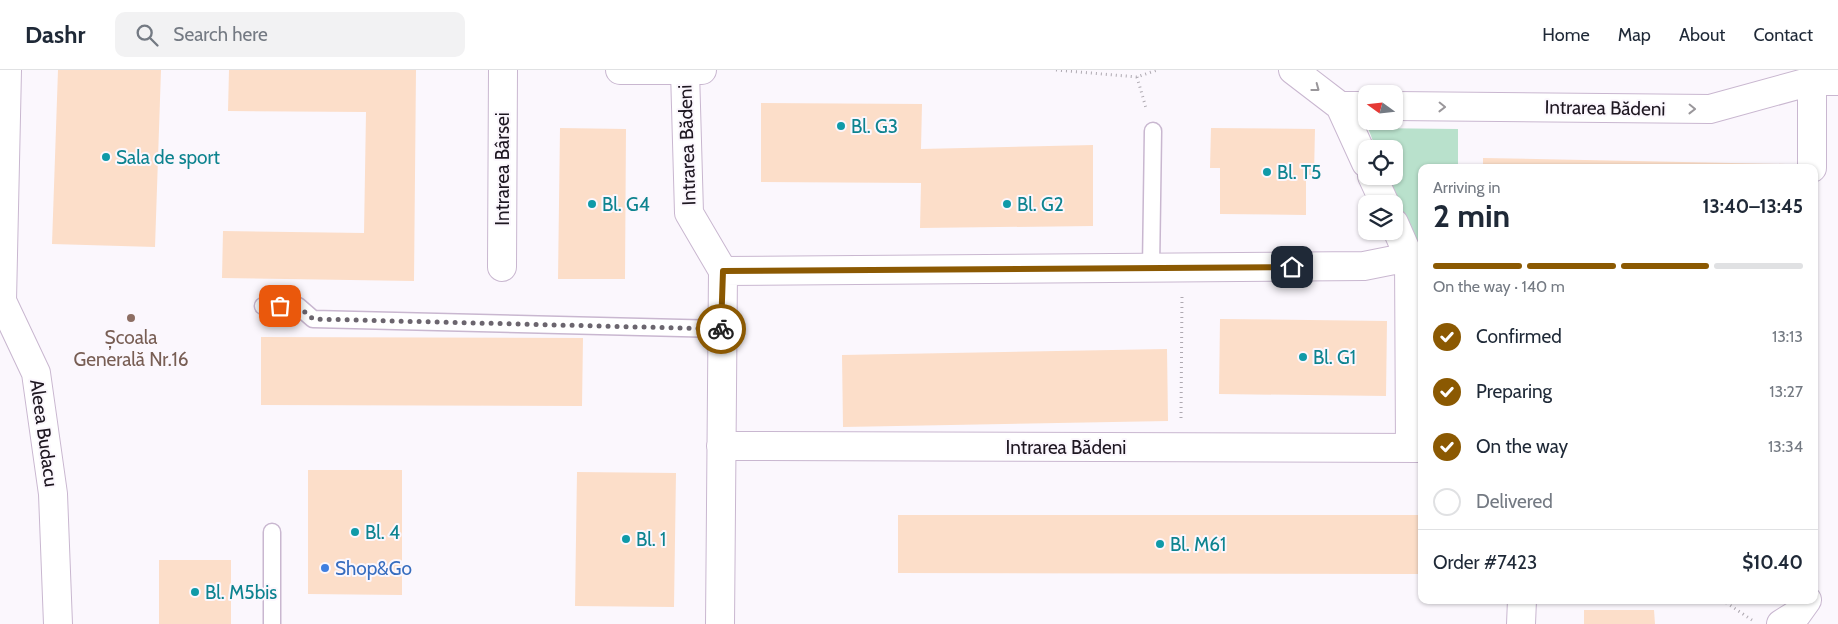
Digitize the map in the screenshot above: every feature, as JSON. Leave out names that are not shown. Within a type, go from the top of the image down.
[{"type":"street","name":"Aleea Budacu","points":[[7,70],[2,301],[36,373],[53,494],[58,624]]},
{"type":"street","name":"Intrarea Bârsei","points":[[502,268],[503,70]]},
{"type":"street","points":[[620,70],[693,70]]},
{"type":"street","name":"Intrarea Bădeni","points":[[693,70],[688,213],[723,271]]},
{"type":"street","points":[[1293,70],[1353,106],[1361,140]]},
{"type":"street","name":"Intrarea Bădeni","points":[[1403,106],[1710,109],[1825,81],[1813,164]]},
{"type":"street","name":"Intrarea Bădeni","points":[[721,446],[1416,448],[1416,310],[1409,257],[1402,240]]},
{"type":"street","points":[[720,624],[723,271],[1364,266],[1409,257]]},
{"type":"street","points":[[1521,624],[1522,604]]},
{"type":"street","points":[[1781,624],[1797,614],[1804,604]]},
{"type":"lane","points":[[1150,269],[1153,131]]},
{"type":"lane","points":[[263,306],[298,306],[313,319],[722,329]]},
{"type":"lane","points":[[272,532],[272,624]]},
{"type":"path","points":[[1056,70],[1137,78],[1157,70]]},
{"type":"path","points":[[1137,78],[1153,131]]},
{"type":"path","points":[[1180,447],[1183,268]]},
{"type":"path","points":[[1728,604],[1758,624]]},
{"type":"green space","points":[[1458,129],[1458,164],[1418,164],[1418,243],[1412,243],[1403,220],[1403,195],[1393,195],[1389,185],[1403,185],[1403,140],[1373,140],[1369,130]]},
{"type":"building","name":"Sala de sport","points":[[58,70],[161,70],[155,247],[52,244]]},
{"type":"building","points":[[229,70],[416,70],[414,281],[222,278],[223,231],[364,233],[366,112],[228,111]]},
{"type":"building","points":[[761,103],[922,104],[921,149],[1093,145],[1093,226],[920,228],[921,183],[761,182]]},
{"type":"building","name":"Bl. G4","points":[[560,128],[626,129],[625,279],[558,279]]},
{"type":"building","name":"Bl. T5","points":[[1211,128],[1315,129],[1314,175],[1306,175],[1306,215],[1220,214],[1220,168],[1210,168]]},
{"type":"building","points":[[1483,158],[1786,164],[1483,164]]},
{"type":"building","name":"Bl. G1","points":[[1220,319],[1387,321],[1386,396],[1219,394]]},
{"type":"building","points":[[261,337],[583,338],[582,406],[261,405]]},
{"type":"building","points":[[1167,349],[1168,421],[843,427],[842,355]]},
{"type":"building","name":"Bl. 4","points":[[308,470],[402,470],[402,595],[308,594]]},
{"type":"building","name":"Bl. 1","points":[[577,472],[676,473],[674,607],[575,606]]},
{"type":"building","name":"Bl. M61","points":[[898,515],[1418,515],[1418,574],[898,573]]},
{"type":"building","name":"Bl. M5bis","points":[[159,560],[231,560],[231,624],[159,624]]},
{"type":"building","points":[[1584,610],[1654,610],[1655,624],[1584,624]]},
{"type":"way so far","points":[[280,306],[298,306],[313,319],[721,329]]},
{"type":"place","name":"Bl. G3","points":[[841,126]]},
{"type":"place","name":"Sala de sport","points":[[106,157]]},
{"type":"place","name":"Bl. T5","points":[[1267,172]]},
{"type":"place","name":"Bl. G4","points":[[592,204]]},
{"type":"place","name":"Bl. G2","points":[[1007,204]]},
{"type":"place","name":"Școala Generală Nr.16","points":[[131,318]]},
{"type":"place","name":"Bl. G1","points":[[1303,357]]},
{"type":"place","name":"Bl. 4","points":[[355,532]]},
{"type":"place","name":"Bl. 1","points":[[626,539]]},
{"type":"place","name":"Bl. M61","points":[[1160,544]]},
{"type":"place","name":"Shop&Go","points":[[325,568]]},
{"type":"place","name":"Bl. M5bis","points":[[195,592]]},
{"type":"route","points":[[721,329],[723,271],[1292,267]]}]
